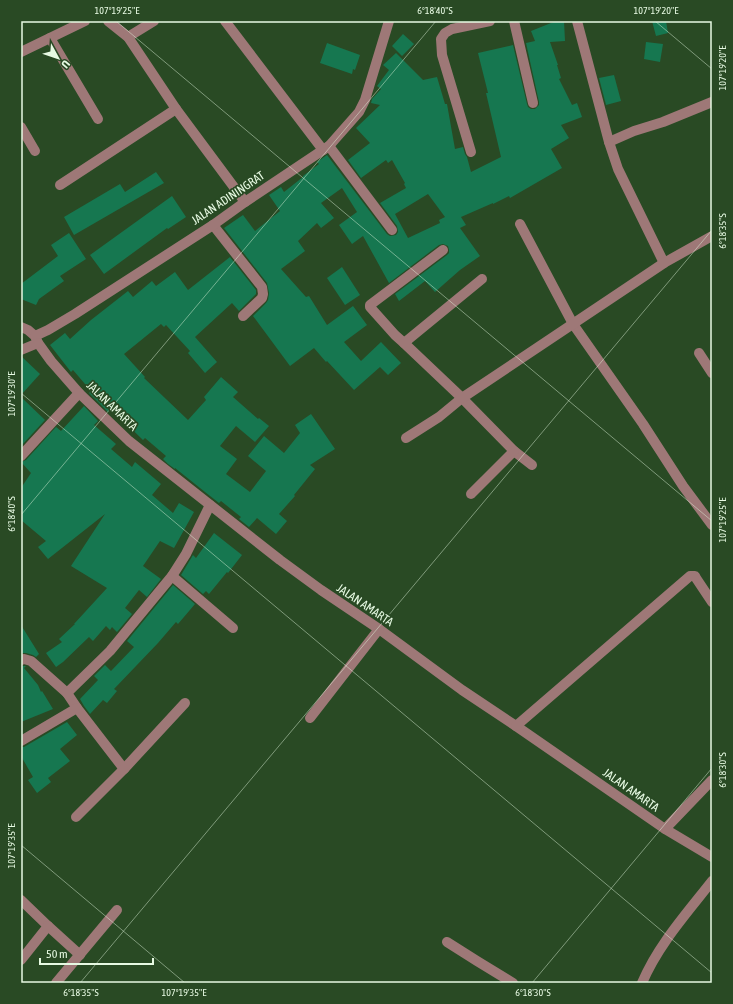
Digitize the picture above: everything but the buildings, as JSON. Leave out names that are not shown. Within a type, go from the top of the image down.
[{"type":"street","points":[[21,52],[85,21]]},
{"type":"street","points":[[108,21],[128,37],[176,109],[245,202]]},
{"type":"street","points":[[128,37],[154,21]]},
{"type":"street","points":[[225,21],[392,230]]},
{"type":"street","name":"JALAN ADININGRAT","points":[[21,350],[48,330],[213,225],[326,148],[359,112],[366,100],[389,21]]},
{"type":"street","points":[[470,152],[442,55],[441,39],[445,33],[452,29],[490,21]]},
{"type":"street","points":[[514,21],[532,103]]},
{"type":"street","points":[[577,21],[609,142],[618,169],[664,263]]},
{"type":"street","points":[[50,38],[98,119]]},
{"type":"street","points":[[609,142],[634,131],[663,122],[712,102]]},
{"type":"street","points":[[60,186],[176,109]]},
{"type":"street","points":[[21,126],[35,150]]},
{"type":"street","points":[[520,224],[573,324],[643,424],[683,486],[712,525]]},
{"type":"street","points":[[213,225],[262,287],[262,298],[243,316]]},
{"type":"street","points":[[406,438],[439,417],[462,398],[664,263],[712,236]]},
{"type":"street","points":[[443,250],[370,304],[370,307],[395,335],[462,398],[514,450],[532,465]]},
{"type":"street","points":[[404,343],[482,279]]},
{"type":"street","points":[[21,326],[28,330],[37,339]]},
{"type":"street","name":"JALAN AMARTA","points":[[37,339],[51,361],[79,393],[129,440],[280,560],[379,629],[462,690],[664,829],[712,857]]},
{"type":"street","points":[[699,353],[712,373]]},
{"type":"street","points":[[21,456],[79,393]]},
{"type":"street","points":[[471,494],[514,450]]},
{"type":"street","points":[[67,692],[110,651],[172,576],[186,554],[210,505]]},
{"type":"street","points":[[172,576],[233,628]]},
{"type":"street","points":[[516,726],[690,576],[695,576],[712,602]]},
{"type":"street","points":[[310,718],[379,629]]},
{"type":"street","points":[[21,660],[24,659],[31,661],[67,692],[77,708],[124,769]]},
{"type":"street","points":[[76,817],[124,769],[185,703]]},
{"type":"street","points":[[21,741],[77,708]]},
{"type":"street","points":[[664,829],[712,780]]},
{"type":"street","points":[[642,983],[672,932],[712,881]]},
{"type":"street","points":[[21,900],[80,955]]},
{"type":"street","points":[[56,983],[117,910]]},
{"type":"street","points":[[21,960],[48,926]]},
{"type":"street","points":[[447,942],[513,983]]}]
